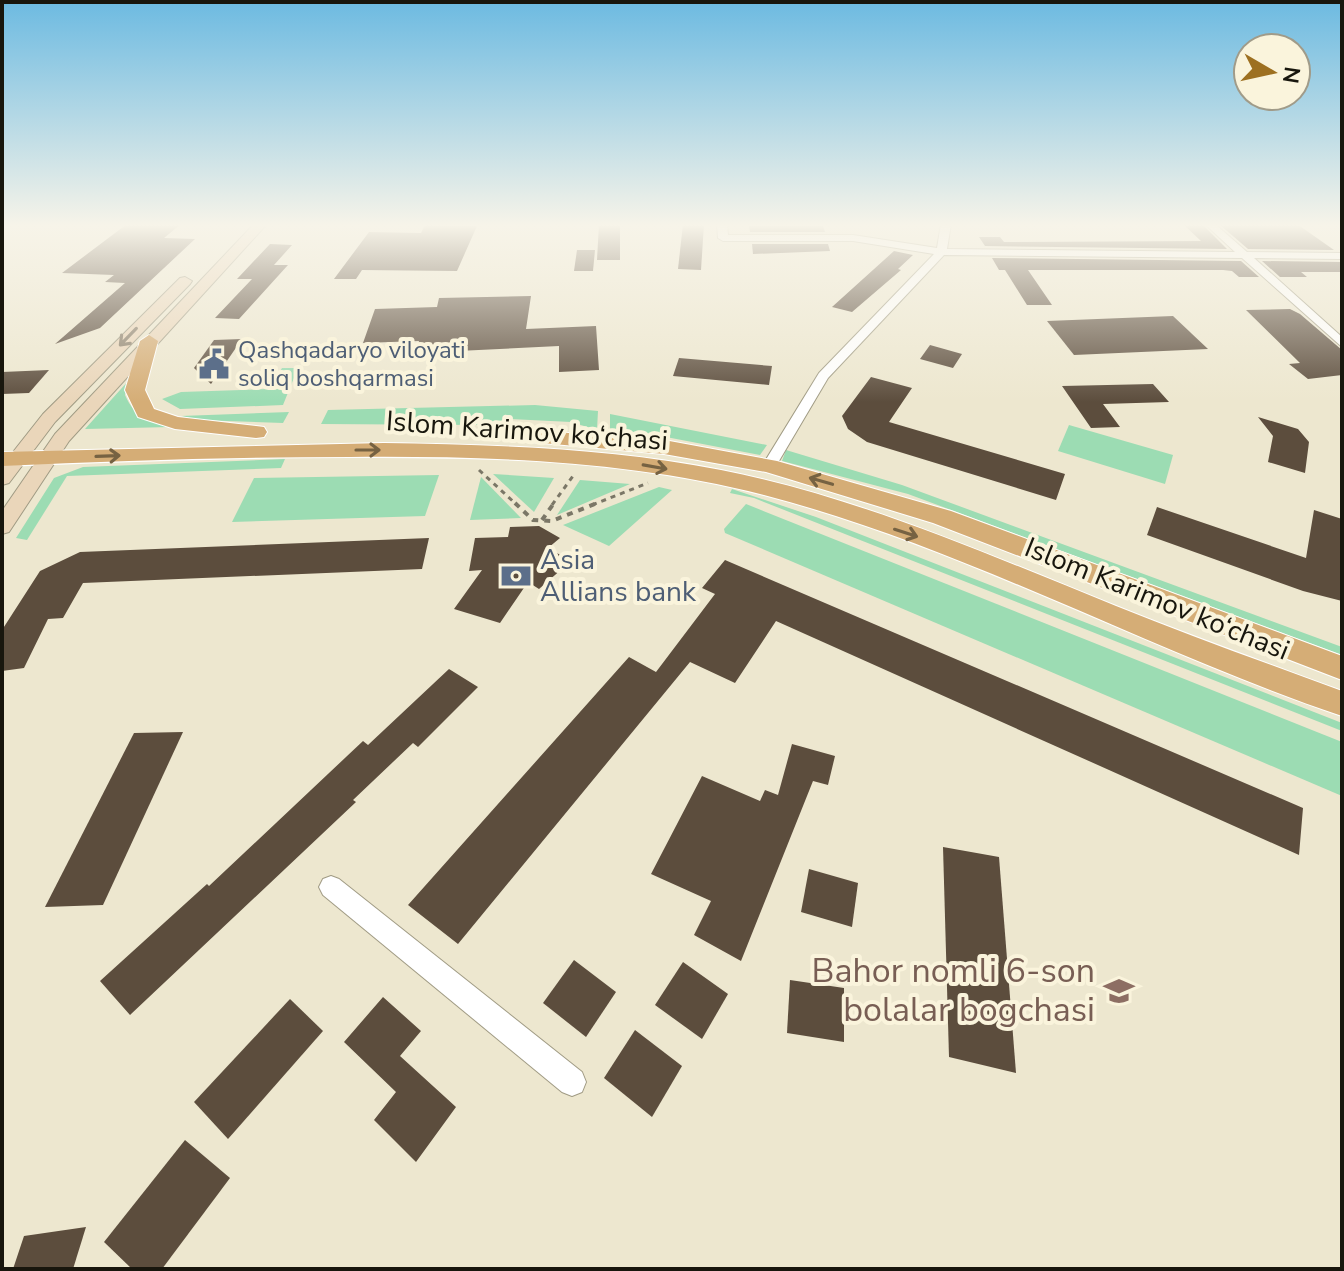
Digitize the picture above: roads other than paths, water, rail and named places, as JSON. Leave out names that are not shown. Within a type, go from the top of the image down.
[{"type":"main road","points":[[2,527],[16,456],[182,283]]},
{"type":"main road","points":[[62,438],[204,283]]},
{"type":"main road","points":[[149,341],[135,390],[145,413],[175,423],[256,432]]},
{"type":"main road","name":"Islom Karimov ko‘chasi","points":[[16,456],[62,438],[256,432],[362,431],[580,439],[664,447],[769,466],[942,517],[1342,668]]},
{"type":"main road","name":"Islom Karimov ko‘chasi","points":[[16,456],[294,450],[450,451],[644,465],[728,480],[771,490],[952,548],[1150,631],[1342,704]]},
{"type":"street","points":[[769,466],[823,376],[911,283]]},
{"type":"street","points":[[1276,283],[1342,343]]},
{"type":"street","points":[[1328,330],[1342,329]]},
{"type":"street","points":[[331,887],[572,1082]]},
{"type":"place","name":"Qashqadaryo viloyati soliq boshqarmasi","points":[[214,364]]},
{"type":"place","name":"Asia Allians bank","points":[[516,576]]},
{"type":"place","name":"Bahor nomli 6-son bolalar bogchasi","points":[[1119,991]]}]
